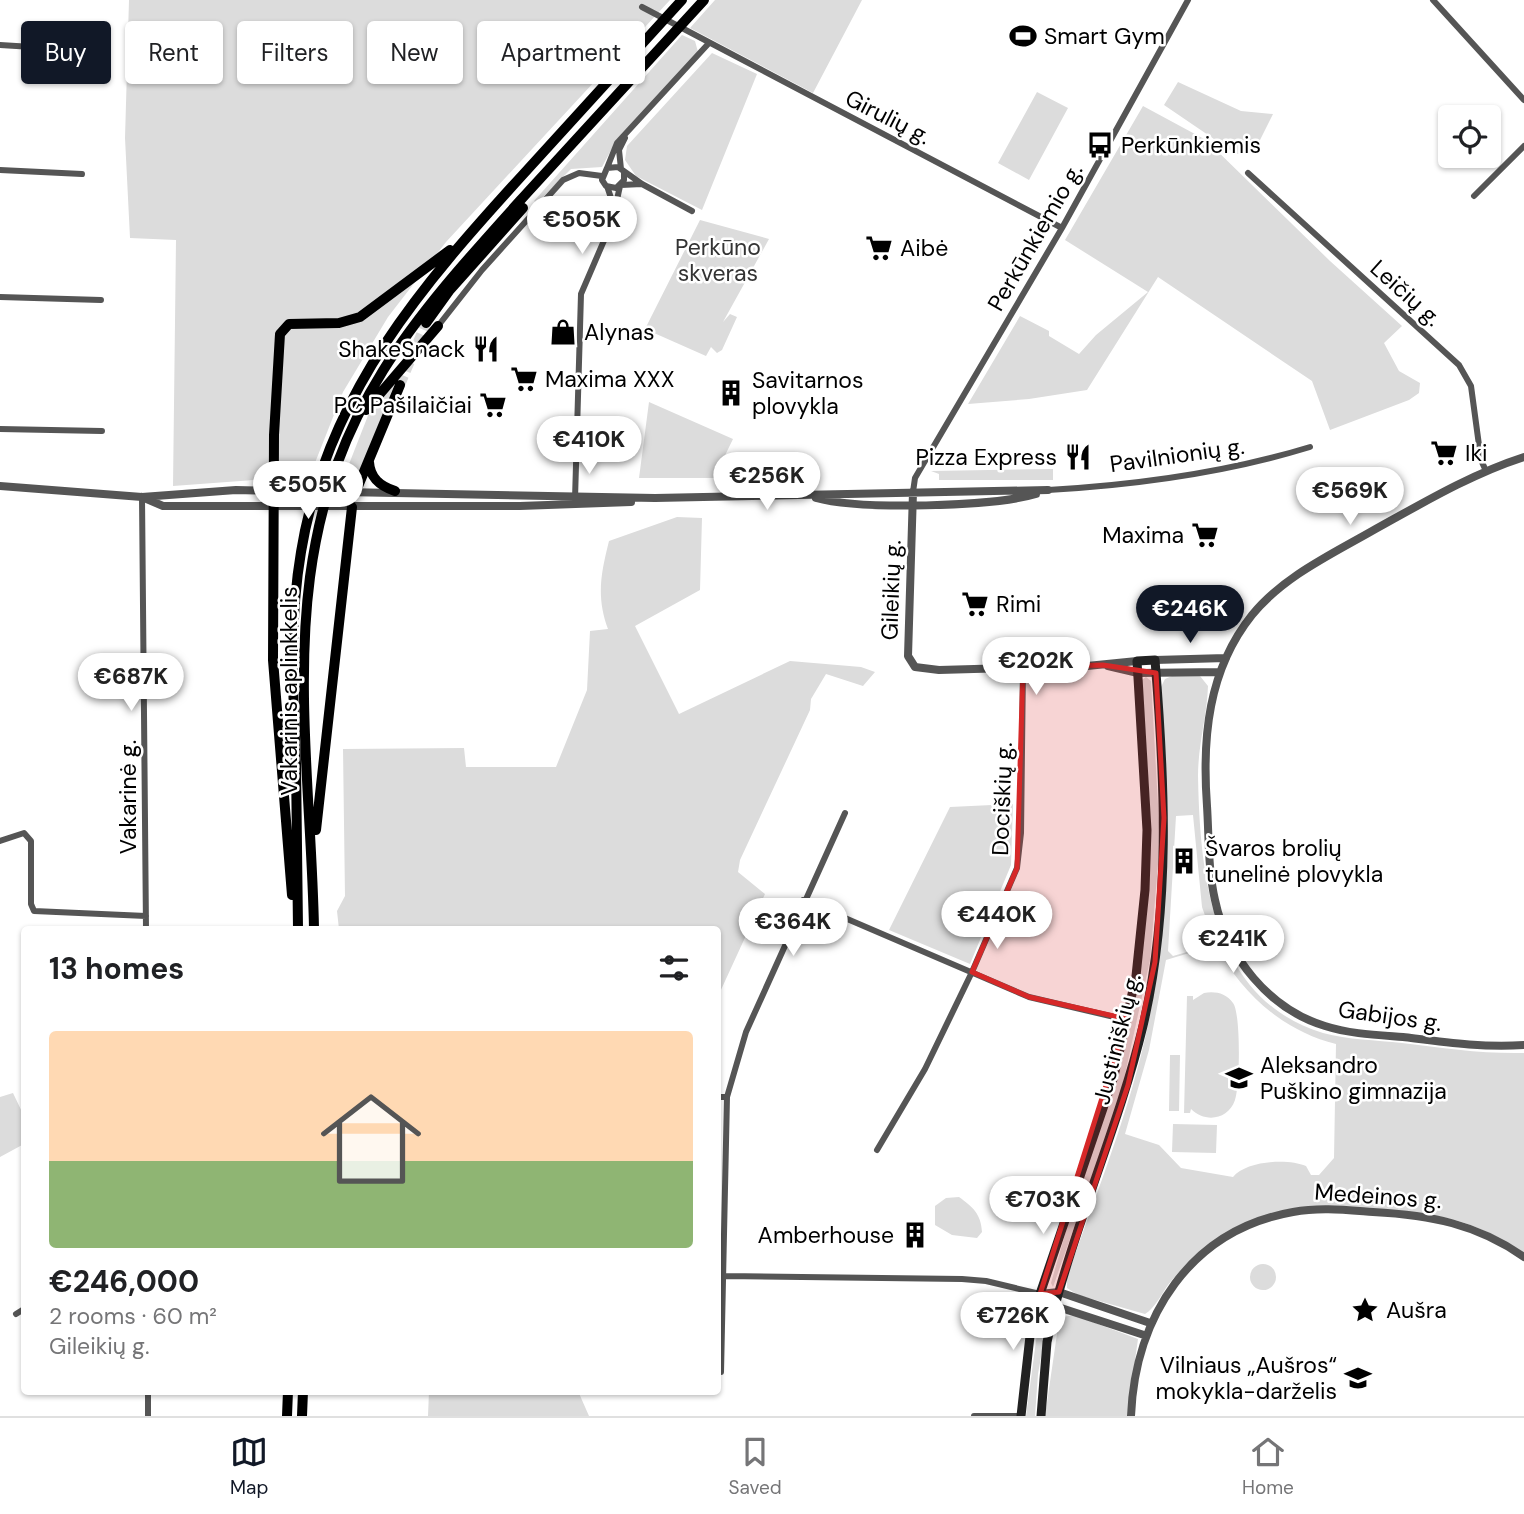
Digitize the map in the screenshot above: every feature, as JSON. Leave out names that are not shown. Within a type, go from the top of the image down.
[{"type":"highway","name":"Vakarinis aplinkkelis","points":[[298,926],[294,620],[301,550],[312,503],[332,440],[370,363],[398,321],[466,237],[681,0]]},
{"type":"highway","name":"Vakarinis aplinkkelis","points":[[314,926],[307,620],[321,519],[349,435],[384,366],[424,309],[704,0]]},
{"type":"highway","points":[[363,409],[432,325],[449,291],[561,164],[583,131]]},
{"type":"highway","points":[[298,926],[292,891],[275,707],[274,490],[277,368],[282,328],[297,323],[339,323],[360,317],[466,237]]},
{"type":"highway","points":[[356,491],[400,385]]},
{"type":"highway","points":[[369,461],[374,478],[383,487],[394,491]]},
{"type":"highway","points":[[313,847],[347,507]]},
{"type":"highway","points":[[287,1416],[288,1395]]},
{"type":"highway","points":[[302,1416],[303,1395]]},
{"type":"main road","name":"Gileikių g.","points":[[1137,661],[1155,660]]},
{"type":"main road","name":"Justiniškių g.","points":[[1041,1416],[1047,1342],[1055,1306],[1128,1085],[1155,962],[1162,885],[1164,818],[1155,660]]},
{"type":"main road","name":"Justiniškių g.","points":[[1021,1416],[1030,1336],[1040,1294],[1114,1076],[1139,953],[1147,842],[1137,661]]},
{"type":"street","name":"Perkūnkiemio g.","points":[[913,492],[915,478],[1062,228],[1188,0]]},
{"type":"street","points":[[1433,0],[1524,100]]},
{"type":"street","name":"Girulių g.","points":[[642,7],[1062,228]]},
{"type":"street","points":[[602,176],[614,148],[709,43]]},
{"type":"street","points":[[0,45],[21,46]]},
{"type":"street","points":[[575,501],[581,294],[615,211],[622,171],[619,150],[626,136]]},
{"type":"street","points":[[1474,196],[1524,146]]},
{"type":"street","points":[[607,167],[615,166],[692,211]]},
{"type":"street","points":[[0,170],[82,174]]},
{"type":"street","points":[[432,325],[563,180],[579,173],[602,176]]},
{"type":"street","name":"Leičių g.","points":[[1248,173],[1459,365],[1471,386],[1481,460],[1486,471]]},
{"type":"street","points":[[602,176],[615,211]]},
{"type":"street","points":[[606,186],[642,184]]},
{"type":"street","points":[[0,298],[101,300]]},
{"type":"street","points":[[0,429],[102,431]]},
{"type":"street","name":"Pavilnionių g.","points":[[142,497],[163,506],[347,507],[655,498],[813,498],[843,493],[1048,490],[1178,478],[1253,464],[1310,447]]},
{"type":"street","name":"Gabijos g.","points":[[1524,457],[1486,471],[1294,576],[1252,616],[1220,672],[1207,723],[1205,764],[1213,891],[1225,931],[1254,978],[1279,1003],[1327,1027],[1458,1044],[1524,1045]]},
{"type":"street","points":[[0,485],[142,497]]},
{"type":"street","name":"Pavilnionių g.","points":[[813,498],[843,503],[995,502],[1048,490]]},
{"type":"street","name":"Pavilnionių g.","points":[[142,497],[196,491],[394,491],[575,501]]},
{"type":"street","points":[[347,507],[356,491]]},
{"type":"street","name":"Gileikių g.","points":[[913,492],[908,656],[911,663],[921,670],[1103,665],[1137,661]]},
{"type":"street","name":"Vakarinė g.","points":[[142,497],[146,926]]},
{"type":"street","name":"Gileikių g.","points":[[1155,660],[1226,658]]},
{"type":"street","name":"Gileikių g.","points":[[1103,665],[1138,673],[1220,672]]},
{"type":"street","name":"Dociškių g.","points":[[877,1150],[918,1083],[972,972],[1017,868],[1021,833],[1023,667]]},
{"type":"street","points":[[721,1372],[724,1276],[721,1195],[727,1097],[746,1032],[803,900],[845,813]]},
{"type":"street","points":[[0,841],[24,833],[31,841],[31,904],[34,911],[146,916]]},
{"type":"street","points":[[803,900],[1029,997],[1127,1020]]},
{"type":"street","points":[[721,1097],[727,1097]]},
{"type":"street","name":"Medeinos g.","points":[[1132,1416],[1135,1373],[1144,1335],[1150,1323],[1174,1285],[1202,1256],[1241,1230],[1292,1212],[1330,1209],[1448,1220],[1495,1238],[1524,1257]]},
{"type":"street","points":[[724,1276],[986,1281],[1040,1294],[1059,1292],[1150,1323]]},
{"type":"street","points":[[1040,1294],[1055,1306],[1144,1335]]},
{"type":"street","points":[[16,1314],[21,1311]]},
{"type":"street","points":[[148,1395],[148,1416]]},
{"type":"street","points":[[974,1416],[1021,1416]]},
{"type":"highlighted area","points":[[1103,665],[1156,673],[1164,818],[1155,962],[1128,1085],[1059,1292],[1040,1294],[1127,1019],[1029,997],[972,972],[1017,868],[1023,667]]},
{"type":"green space","points":[[129,0],[670,0],[645,27],[645,21],[477,21],[477,84],[592,84],[446,242],[388,317],[343,392],[307,483],[254,480],[173,486],[176,240],[130,238],[125,138],[127,84],[223,84],[223,21],[128,21]]},
{"type":"green space","points":[[715,0],[862,0],[813,93],[690,28]]},
{"type":"green space","points":[[682,35],[695,41],[698,52],[617,139],[602,167],[571,169],[537,203],[534,201],[638,84],[645,84],[645,76]]},
{"type":"green space","points":[[712,53],[757,74],[702,210],[636,176],[625,160],[627,146]]},
{"type":"green space","points":[[1178,82],[1241,111],[1273,114],[1254,152],[1236,154],[1164,105]]},
{"type":"green space","points":[[1037,92],[1068,108],[1029,180],[998,163]]},
{"type":"green space","points":[[1143,106],[1206,140],[1330,261],[1402,326],[1384,343],[1399,371],[1420,383],[1419,393],[1409,400],[1330,430],[1312,381],[1158,277],[1087,390],[1029,399],[968,404],[1020,316],[1049,331],[1049,336],[1079,354],[1096,335],[1148,292],[1065,240]]},
{"type":"green space","name":"Perkūno skveras","points":[[700,220],[769,239],[723,322],[730,314],[737,317],[722,350],[717,353],[711,347],[706,356],[645,329]]},
{"type":"green space","points":[[395,383],[357,479],[352,483],[342,482],[369,413]]},
{"type":"green space","points":[[649,402],[733,439],[714,478],[639,478]]},
{"type":"green space","points":[[1053,469],[1053,480],[939,480],[939,474],[931,471]]},
{"type":"green space","points":[[677,517],[702,518],[700,590],[635,626],[679,714],[790,661],[861,667],[875,672],[863,686],[826,674],[811,699],[810,710],[740,860],[738,872],[765,894],[721,990],[721,926],[339,926],[337,911],[345,896],[343,749],[464,748],[466,767],[556,767],[587,690],[590,631],[608,629],[602,606],[601,585],[609,541]]},
{"type":"green space","points":[[1172,676],[1200,676],[1208,686],[1198,776],[1203,853],[1219,929],[1235,963],[1256,992],[1286,1016],[1323,1033],[1493,1053],[1524,1053],[1524,1253],[1471,1225],[1438,1216],[1354,1207],[1308,1208],[1264,1217],[1222,1237],[1184,1267],[1145,1314],[1078,1295],[1067,1288],[1067,1277],[1132,1089],[1155,983],[1164,898],[1166,814],[1161,687],[1165,679]],"holes":[[[1193,815],[1202,907],[1215,944],[1173,956],[1168,951],[1176,816]],[[1216,945],[1238,979],[1266,1008],[1298,1030],[1336,1044],[1334,1158],[1319,1175],[1311,1175],[1306,1166],[1288,1162],[1257,1164],[1247,1167],[1233,1177],[1181,1168],[1159,1145],[1125,1134],[1149,1050],[1166,960]]]},
{"type":"green space","points":[[1146,677],[1151,681],[1160,840],[1150,960],[1120,1097],[1053,1287],[1051,1283],[1078,1190],[1121,1062],[1135,999],[1151,825],[1142,680]]},
{"type":"green space","points":[[1013,804],[1011,865],[970,964],[889,930],[950,807]]},
{"type":"green space","points":[[1204,993],[1224,995],[1233,1003],[1238,1035],[1239,1066],[1235,1100],[1227,1112],[1209,1118],[1191,1109],[1190,1113],[1184,1113],[1187,996],[1193,996],[1193,1000]]},
{"type":"green space","points":[[1170,1055],[1180,1055],[1179,1111],[1169,1111]]},
{"type":"green space","points":[[13,1093],[21,1110],[21,1146],[0,1157],[0,1097]]},
{"type":"green space","points":[[1173,1124],[1217,1125],[1216,1153],[1172,1152]]},
{"type":"green space","points":[[959,1197],[978,1216],[982,1232],[977,1238],[952,1235],[935,1225],[935,1206],[946,1198]]},
{"type":"green space","points":[[1263,1264],[1272,1268],[1276,1277],[1272,1286],[1263,1290],[1254,1286],[1250,1277],[1254,1268]]},
{"type":"green space","points":[[1047,1306],[1049,1311],[1038,1374],[1035,1416],[1026,1416],[1040,1311]]},
{"type":"green space","points":[[1074,1315],[1138,1339],[1127,1416],[1045,1416],[1058,1327],[1063,1317]]},
{"type":"green space","points":[[429,1395],[580,1395],[589,1416],[428,1416]]},
{"type":"tunnel","points":[[400,385],[426,323]]},
{"type":"place","name":"Smart Gym","points":[[1023,36]]},
{"type":"place","name":"Perkūnkiemis","points":[[1100,145]]},
{"type":"place","name":"Aibė","points":[[879,248]]},
{"type":"place","name":"Alynas","points":[[563,332]]},
{"type":"place","name":"ShakeSnack","points":[[486,349]]},
{"type":"place","name":"Maxima XXX","points":[[524,379]]},
{"type":"place","name":"Savitarnos plovykla","points":[[731,393]]},
{"type":"place","name":"PC Pašilaičiai","points":[[493,405]]},
{"type":"place","name":"Iki","points":[[1444,453]]},
{"type":"place","name":"Pizza Express","points":[[1078,457]]},
{"type":"place","name":"Maxima","points":[[1205,535]]},
{"type":"place","name":"Rimi","points":[[975,604]]},
{"type":"place","name":"Švaros brolių tunelinė plovykla","points":[[1184,861]]},
{"type":"place","name":"Aleksandro Puškino gimnazija","points":[[1239,1078]]},
{"type":"place","name":"Amberhouse","points":[[915,1235]]},
{"type":"place","name":"Aušra","points":[[1365,1310]]},
{"type":"place","name":"Vilniaus „Aušros“ mokykla-darželis","points":[[1358,1378]]}]
